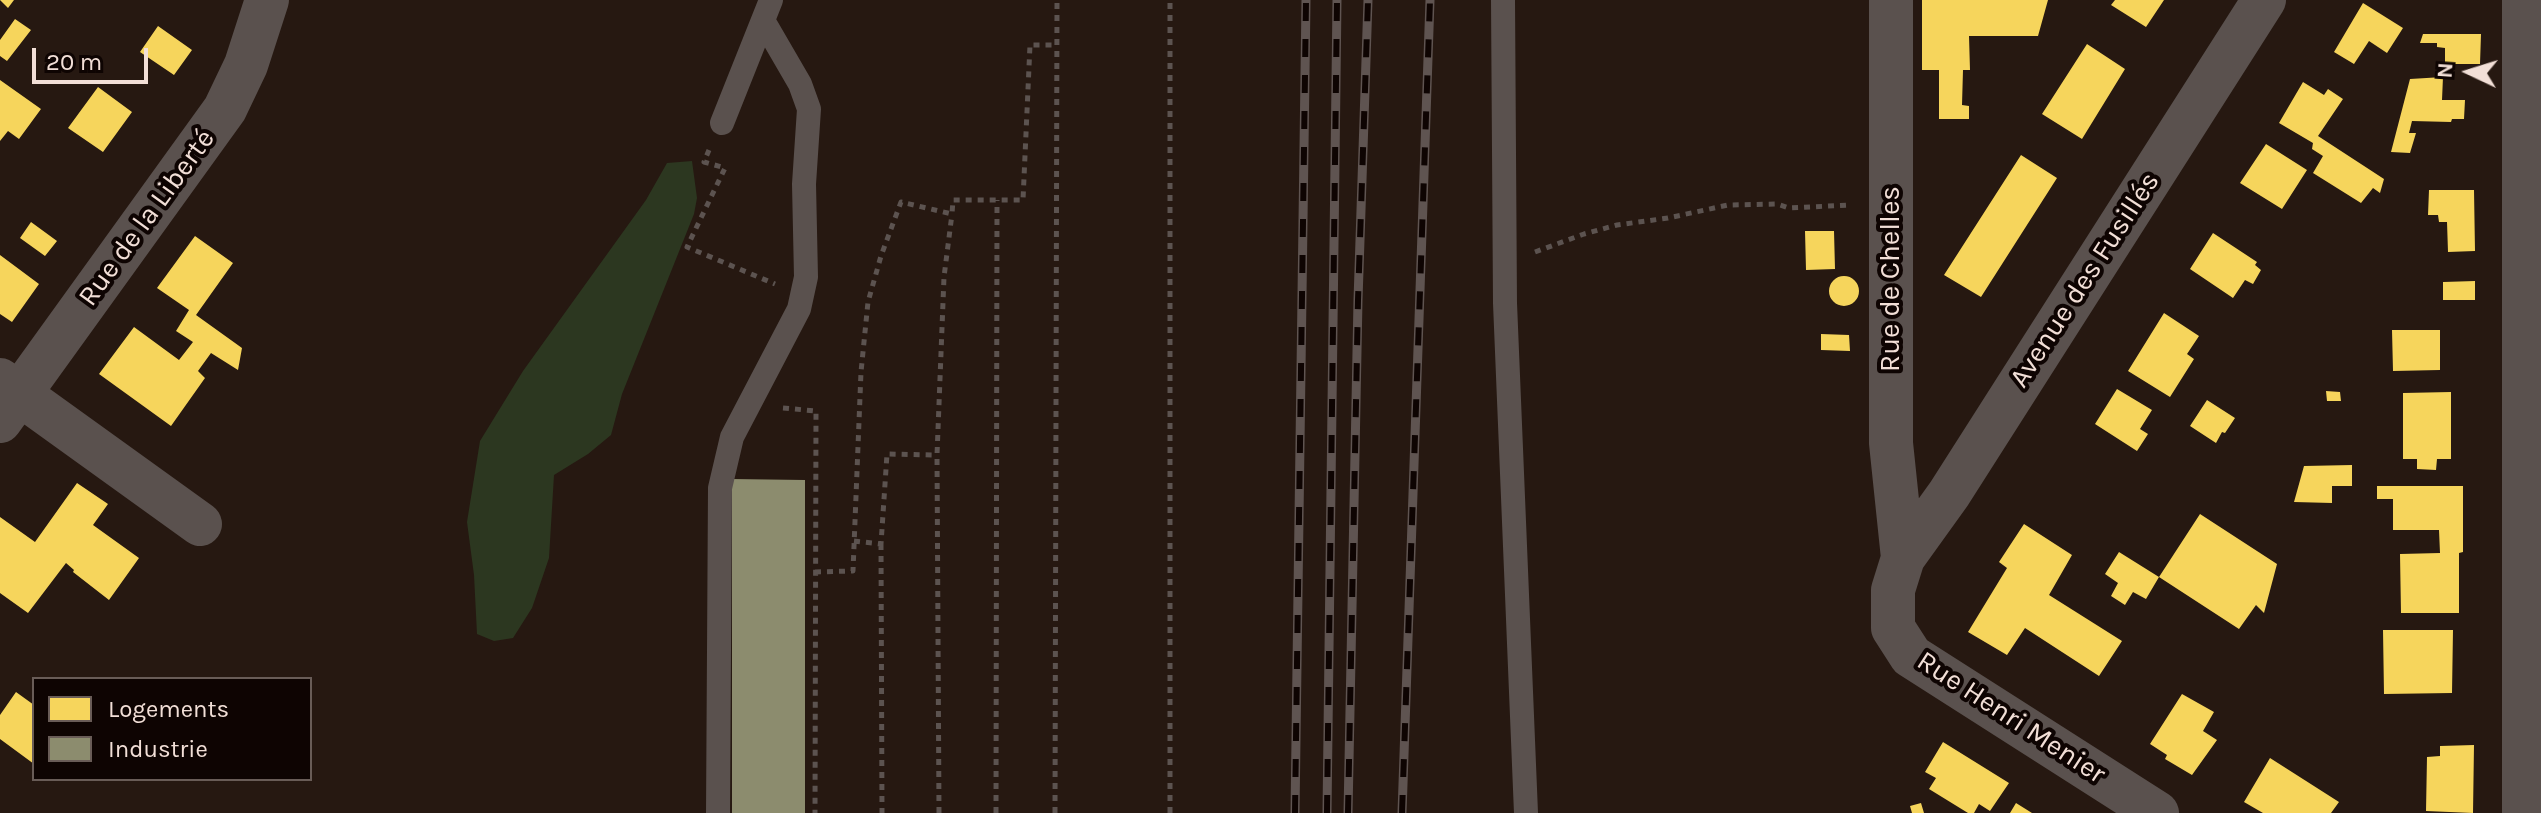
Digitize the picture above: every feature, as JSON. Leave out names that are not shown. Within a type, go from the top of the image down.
[{"type":"street","name":"Rue de la Liberté","points":[[7,398],[225,109],[246,65],[267,0]]},
{"type":"street","name":"Rue de Chelles","points":[[1891,0],[1891,443],[1903,558]]},
{"type":"street","name":"Avenue des Fusillés","points":[[1903,558],[1949,494],[2264,0]]},
{"type":"street","points":[[2524,0],[2532,339],[2532,653],[2524,813]]},
{"type":"street","points":[[7,398],[200,524]]},
{"type":"street","name":"Rue Henri Menier","points":[[1903,558],[1893,590],[1893,628],[1911,656],[2157,813]]},
{"type":"lane","points":[[1503,0],[1504,264],[1526,813]]},
{"type":"lane","points":[[722,123],[767,11]]},
{"type":"lane","points":[[718,813],[720,488],[732,437],[799,309],[806,277],[804,184],[809,109],[767,11]]},
{"type":"path","points":[[1055,813],[1057,0]]},
{"type":"path","points":[[1170,0],[1170,813]]},
{"type":"path","points":[[939,813],[937,455],[944,277],[953,200],[1023,200],[1030,45],[1056,45]]},
{"type":"path","points":[[725,168],[687,247],[785,289]]},
{"type":"path","points":[[996,813],[997,200]]},
{"type":"path","points":[[815,572],[853,571],[868,302],[901,202],[952,214]]},
{"type":"path","points":[[1504,264],[1584,234],[1728,205],[1777,204],[1789,208],[1891,203]]},
{"type":"path","points":[[815,813],[816,411]]},
{"type":"path","points":[[882,813],[881,544],[887,454],[937,455]]},
{"type":"path","points":[[854,541],[881,544]]},
{"type":"green space","points":[[692,161],[697,198],[694,214],[622,394],[611,435],[554,475],[549,558],[532,608],[513,638],[494,641],[477,634],[467,522],[480,441],[523,371],[646,200],[667,163]]},
{"type":"building: Logements","points":[[0,0],[14,0],[8,8]]},
{"type":"building: Logements","points":[[1922,0],[2048,0],[2038,36],[1969,36],[1970,70],[1963,70],[1962,105],[1969,106],[1969,119],[1939,119],[1939,70],[1922,70]]},
{"type":"building: Logements","points":[[2115,0],[2164,0],[2146,27],[2111,5]]},
{"type":"building: Logements","points":[[2363,3],[2403,28],[2387,53],[2369,41],[2354,64],[2334,52]]},
{"type":"building: Logements","points":[[15,19],[31,30],[7,61],[0,56],[0,40]]},
{"type":"building: Logements","points":[[158,26],[192,50],[174,75],[140,52]]},
{"type":"building: Logements","points":[[2423,34],[2481,34],[2480,64],[2445,64],[2445,48],[2437,47],[2437,43],[2420,43]]},
{"type":"building: Logements","points":[[2087,44],[2125,69],[2082,139],[2042,114]]},
{"type":"building: Logements","points":[[2443,77],[2442,100],[2465,100],[2464,119],[2452,119],[2451,122],[2412,121],[2409,133],[2416,133],[2410,153],[2391,152],[2410,79]]},
{"type":"building: Logements","points":[[0,80],[41,109],[19,139],[8,131],[0,141]]},
{"type":"building: Logements","points":[[2303,82],[2324,95],[2328,89],[2343,99],[2318,136],[2384,179],[2380,193],[2373,188],[2361,203],[2313,173],[2323,156],[2312,149],[2313,143],[2279,123]]},
{"type":"building: Logements","points":[[98,87],[132,112],[103,152],[68,128]]},
{"type":"building: Logements","points":[[2266,144],[2307,170],[2282,209],[2240,183]]},
{"type":"building: Logements","points":[[2021,155],[2057,178],[1981,297],[1944,275]]},
{"type":"building: Logements","points":[[2429,190],[2474,190],[2475,251],[2448,252],[2447,222],[2439,222],[2438,215],[2428,215]]},
{"type":"building: Logements","points":[[31,222],[57,241],[45,256],[20,238]]},
{"type":"building: Logements","points":[[1805,231],[1834,231],[1835,269],[1806,270]]},
{"type":"building: Logements","points":[[2213,233],[2257,262],[2255,265],[2261,270],[2253,284],[2245,280],[2233,298],[2190,269]]},
{"type":"building: Logements","points":[[195,236],[233,263],[196,315],[242,348],[238,370],[211,353],[198,371],[205,378],[171,426],[99,374],[134,327],[179,360],[193,342],[176,331],[189,310],[157,288]]},
{"type":"building: Logements","points":[[0,255],[39,284],[12,322],[0,314]]},
{"type":"building: Logements","points":[[1844,276],[1855,280],[1859,291],[1855,302],[1844,306],[1833,302],[1829,291],[1833,280]]},
{"type":"building: Logements","points":[[2475,281],[2475,300],[2443,300],[2443,282]]},
{"type":"building: Logements","points":[[2164,313],[2199,336],[2187,354],[2194,359],[2170,397],[2128,371]]},
{"type":"building: Logements","points":[[2392,330],[2440,330],[2440,370],[2393,371]]},
{"type":"building: Logements","points":[[1821,334],[1849,335],[1850,351],[1821,350]]},
{"type":"building: Logements","points":[[2117,389],[2152,410],[2140,429],[2148,434],[2137,451],[2095,424]]},
{"type":"building: Logements","points":[[2326,391],[2340,392],[2341,401],[2327,401]]},
{"type":"building: Logements","points":[[2451,392],[2451,459],[2437,459],[2436,470],[2417,469],[2417,459],[2403,459],[2403,393]]},
{"type":"building: Logements","points":[[2207,400],[2235,418],[2216,443],[2190,426]]},
{"type":"building: Logements","points":[[2352,465],[2352,486],[2332,486],[2332,503],[2294,502],[2304,466]]},
{"type":"building: Logements","points":[[77,483],[108,504],[93,525],[139,558],[109,600],[66,563],[28,613],[0,593],[0,517],[35,542]]},
{"type":"building: Logements","points":[[2377,486],[2463,486],[2459,613],[2401,613],[2400,554],[2440,553],[2439,530],[2393,530],[2393,499],[2377,499]]},
{"type":"building: Logements","points":[[2200,514],[2277,564],[2264,613],[2256,605],[2239,629],[2159,577]]},
{"type":"building: Logements","points":[[2024,524],[2072,555],[2049,595],[2122,641],[2099,676],[2025,628],[2007,655],[1968,632],[2007,568],[1999,562]]},
{"type":"building: Logements","points":[[2119,552],[2159,577],[2146,599],[2133,592],[2125,605],[2111,596],[2118,583],[2105,574]]},
{"type":"building: Logements","points":[[2383,630],[2453,630],[2452,693],[2384,694]]},
{"type":"building: Logements","points":[[16,692],[32,704],[32,763],[0,739],[0,715]]},
{"type":"building: Logements","points":[[2182,694],[2214,712],[2203,731],[2217,740],[2192,775],[2165,759],[2167,755],[2150,744]]},
{"type":"building: Logements","points":[[1943,742],[2009,783],[1990,811],[1979,804],[1974,813],[1968,813],[1929,789],[1936,778],[1925,772]]},
{"type":"building: Logements","points":[[2474,745],[2473,813],[2426,811],[2427,757],[2440,756],[2440,746]]},
{"type":"building: Logements","points":[[2270,758],[2339,802],[2331,813],[2263,813],[2244,802]]},
{"type":"building: Logements","points":[[1921,803],[1924,813],[1912,813],[1910,806]]},
{"type":"building: Logements","points":[[2016,803],[2032,813],[2010,813]]},
{"type":"building: Industrie","points":[[732,479],[805,480],[805,813],[732,813]]},
{"type":"railway","points":[[1295,813],[1306,0]]},
{"type":"railway","points":[[1327,813],[1337,0]]},
{"type":"railway","points":[[1348,813],[1358,300],[1368,0]]},
{"type":"railway","points":[[1402,813],[1430,0]]}]
